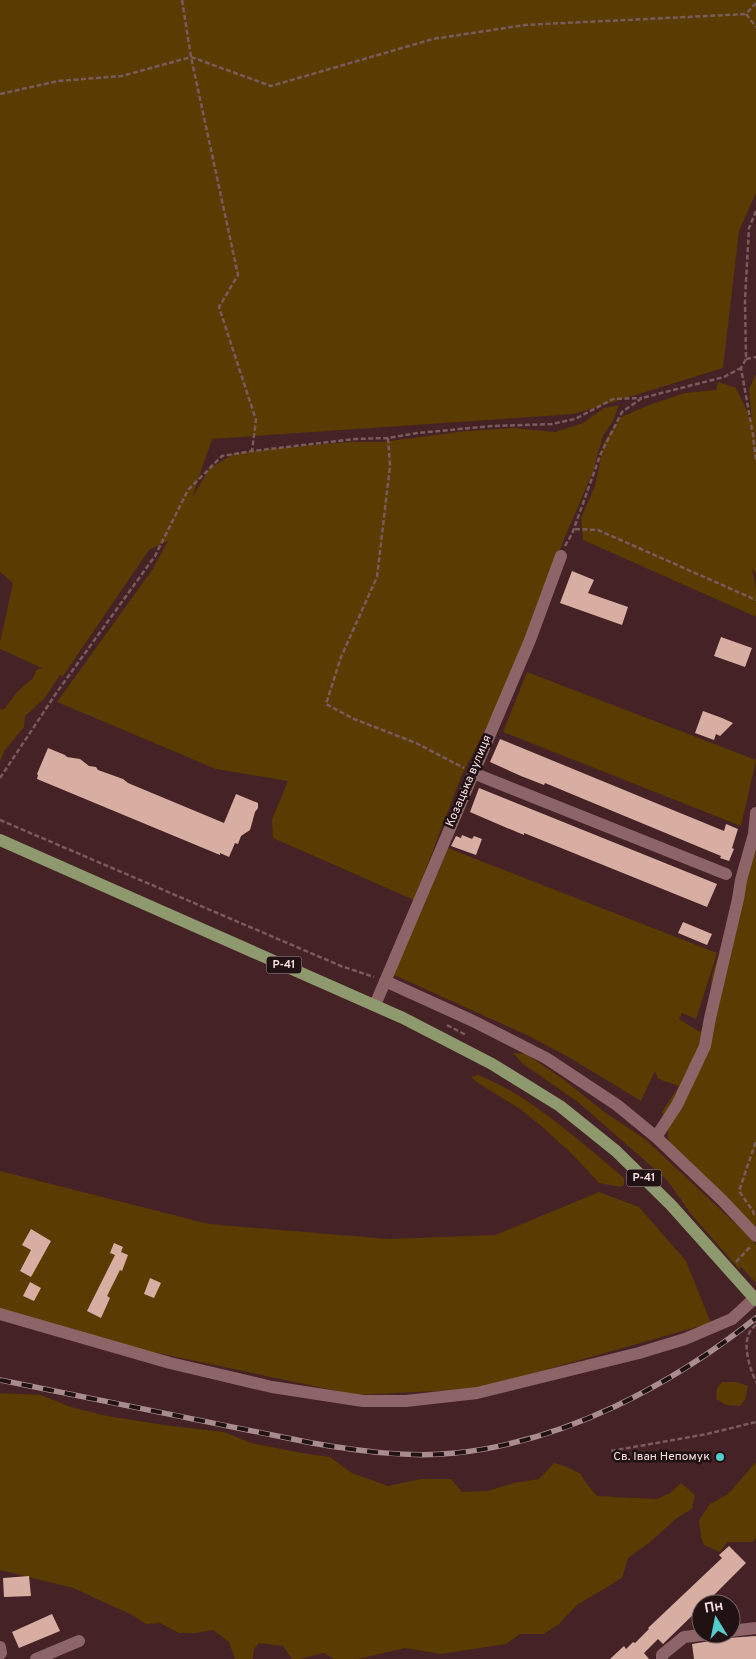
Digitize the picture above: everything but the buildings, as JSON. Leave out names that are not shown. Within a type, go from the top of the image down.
[{"type":"main road","name":"Р-41","points":[[0,840],[375,1006],[492,1064],[560,1106],[616,1151],[670,1205],[756,1299]]},
{"type":"street","name":"Козацька вулиця","points":[[375,1006],[472,773],[530,640],[561,556]]},
{"type":"street","points":[[472,773],[726,874]]},
{"type":"street","points":[[656,1137],[677,1105],[705,1046],[741,880],[754,834],[756,813]]},
{"type":"street","points":[[385,981],[473,1021],[546,1058],[617,1105],[656,1137],[722,1200],[756,1236]]},
{"type":"street","points":[[0,1314],[170,1363],[272,1387],[363,1401],[406,1401],[477,1393],[639,1353],[685,1339],[732,1319],[756,1299]]},
{"type":"street","points":[[741,1630],[756,1628]]},
{"type":"street","points":[[662,1659],[662,1655],[684,1637],[691,1636]]},
{"type":"street","points":[[36,1659],[79,1641]]},
{"type":"street","points":[[0,1647],[0,1654]]},
{"type":"path","points":[[182,0],[190,57],[238,275],[219,307],[256,420],[252,451]]},
{"type":"path","points":[[0,94],[58,81],[122,76],[190,57],[271,86],[433,39],[524,25],[746,14],[756,3]]},
{"type":"path","points":[[746,14],[756,27]]},
{"type":"path","points":[[0,778],[57,692],[154,556],[188,490],[222,456],[355,439],[388,438],[492,426],[552,424],[575,420],[614,399],[642,398],[724,377],[741,368],[746,359],[745,300],[749,228],[756,212]]},
{"type":"path","points":[[746,359],[756,356]]},
{"type":"path","points":[[741,368],[756,462]]},
{"type":"path","points":[[561,556],[574,529],[601,453],[622,412],[642,398]]},
{"type":"path","points":[[388,438],[390,466],[377,577],[341,657],[326,704],[354,719],[416,743],[472,773]]},
{"type":"path","points":[[574,529],[598,530],[756,600]]},
{"type":"path","points":[[0,820],[341,966],[385,981]]},
{"type":"path","points":[[756,1141],[739,1191],[753,1210],[756,1222]]},
{"type":"path","points":[[735,1263],[756,1240]]},
{"type":"path","points":[[756,1325],[750,1329],[747,1338],[749,1366],[756,1382]]},
{"type":"path","points":[[611,1451],[707,1434],[756,1422]]},
{"type":"shaded area","points":[[0,0],[756,0],[756,193],[739,231],[723,368],[574,414],[212,439],[192,498],[209,469],[233,454],[347,442],[382,442],[466,431],[513,428],[555,432],[583,423],[604,408],[619,405],[613,421],[603,436],[593,472],[565,537],[506,689],[461,777],[414,900],[273,838],[272,819],[288,781],[216,769],[57,702],[152,570],[168,541],[149,550],[63,676],[60,675],[45,698],[25,716],[24,727],[5,750],[0,761],[0,709],[3,710],[19,690],[33,678],[36,670],[42,668],[0,649],[13,583],[0,572]]},
{"type":"shaded area","points":[[756,374],[756,574],[752,567],[756,589],[756,616],[754,616],[583,540],[581,518],[595,486],[604,442],[621,417],[685,393],[716,390],[718,382],[736,388],[752,421],[749,389]]},
{"type":"shaded area","points":[[527,672],[756,760],[741,826],[503,732]]},
{"type":"shaded area","points":[[756,839],[756,1232],[669,1149],[667,1121],[662,1112],[679,1086],[658,1079],[655,1071],[641,1101],[531,1037],[394,975],[445,847],[717,953],[696,1019],[682,1013],[679,1019],[700,1032],[704,1028],[708,1017],[712,975]]},
{"type":"shaded area","points":[[513,1053],[526,1054],[563,1079],[603,1111],[645,1139],[751,1238],[756,1245],[756,1283],[741,1267],[739,1269],[691,1214],[667,1180],[578,1102],[523,1064]]},
{"type":"shaded area","points":[[478,1075],[496,1083],[533,1105],[624,1178],[624,1185],[620,1187],[599,1183],[573,1155],[539,1124],[520,1109],[471,1077]]},
{"type":"shaded area","points":[[0,1171],[209,1224],[389,1239],[495,1235],[599,1192],[639,1207],[686,1261],[711,1323],[478,1389],[356,1395],[120,1345],[0,1313]]},
{"type":"shaded area","points":[[722,1382],[737,1382],[748,1386],[745,1400],[740,1406],[726,1405],[716,1399],[717,1388]]},
{"type":"shaded area","points":[[0,1393],[41,1395],[71,1407],[107,1416],[224,1432],[251,1443],[330,1457],[352,1473],[388,1486],[421,1479],[451,1479],[462,1492],[487,1491],[514,1483],[539,1479],[554,1463],[581,1474],[597,1496],[657,1499],[670,1493],[681,1483],[695,1495],[692,1509],[677,1518],[649,1543],[628,1558],[622,1578],[577,1605],[559,1624],[544,1634],[520,1634],[506,1644],[441,1654],[405,1648],[358,1659],[334,1659],[324,1653],[292,1659],[283,1646],[259,1643],[254,1649],[253,1659],[235,1659],[229,1642],[213,1630],[197,1633],[179,1633],[160,1623],[146,1624],[132,1615],[73,1588],[0,1570]]},
{"type":"shaded area","points":[[756,1462],[756,1538],[753,1542],[727,1542],[720,1552],[704,1545],[699,1520],[710,1504],[728,1494]]},
{"type":"railway","points":[[0,1380],[330,1446],[401,1454],[455,1453],[496,1447],[536,1437],[576,1423],[615,1406],[689,1366],[756,1318]]},
{"type":"place","name":"Св. Іван Непомук","points":[[720,1457]]}]
